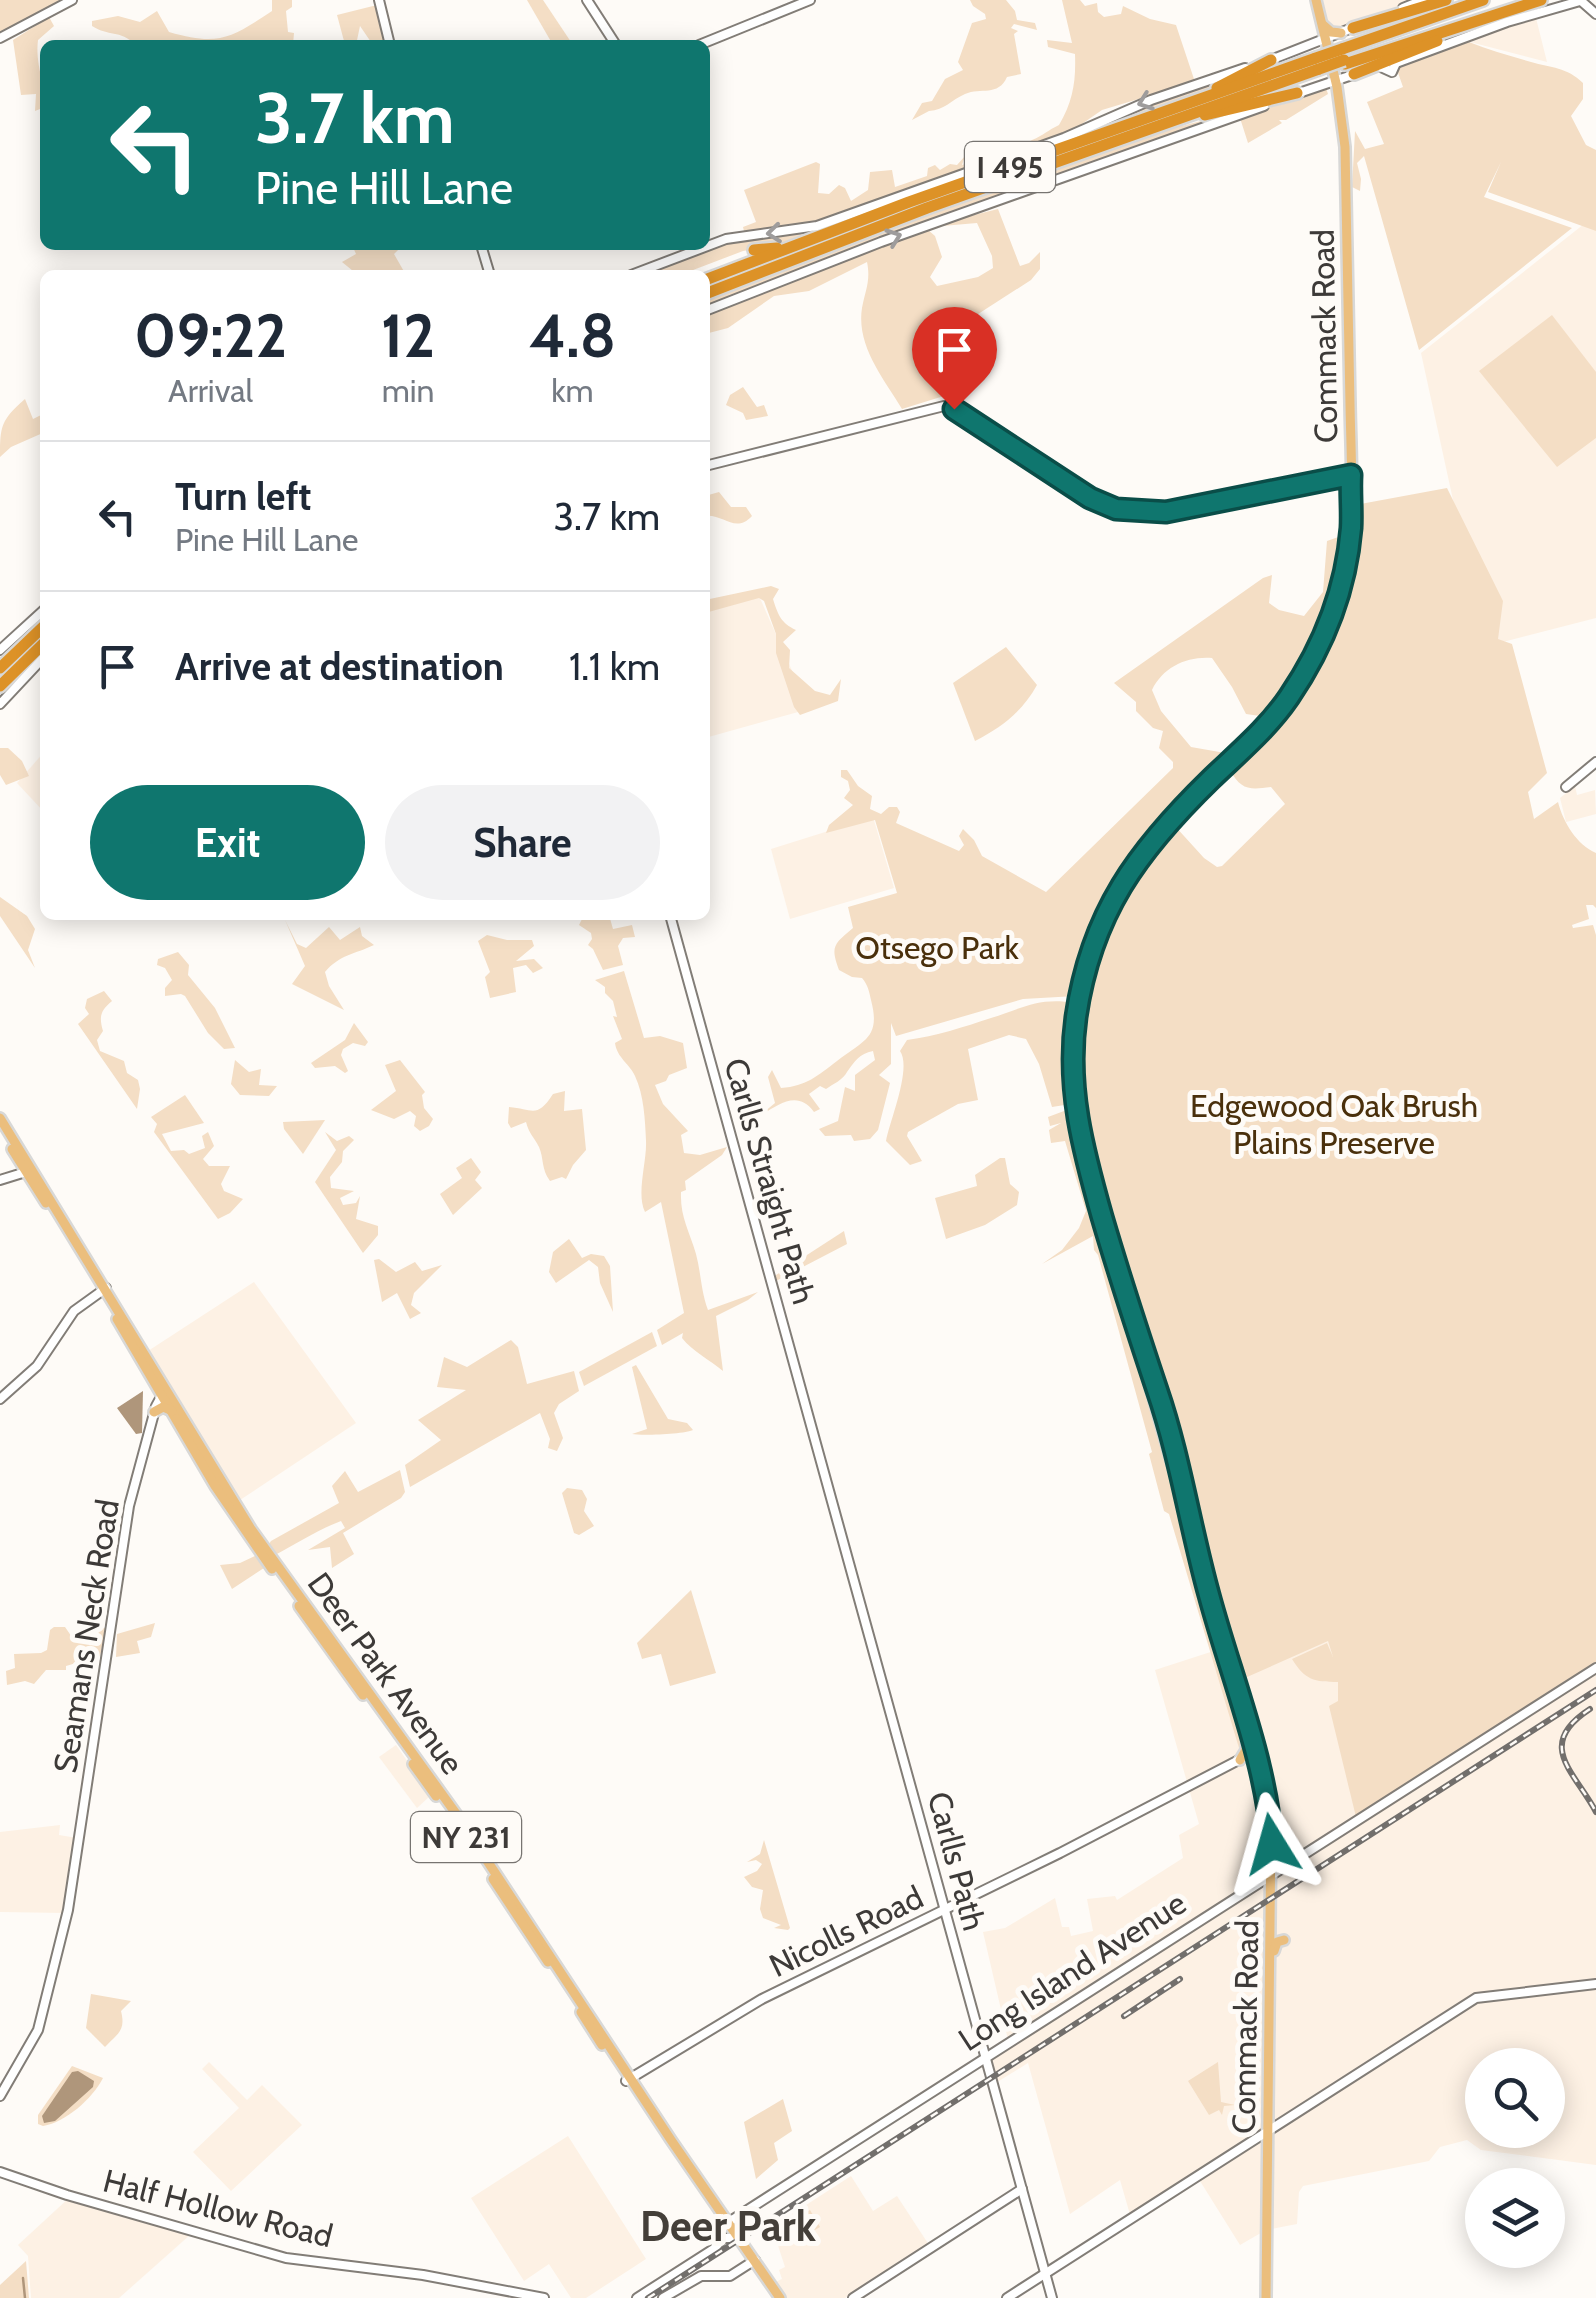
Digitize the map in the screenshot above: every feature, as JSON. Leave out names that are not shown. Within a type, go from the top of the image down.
[{"type":"highway","points":[[1346,51],[1446,0]]},
{"type":"highway","points":[[1346,51],[1463,0]]},
{"type":"highway","name":"I 495","points":[[710,278],[1175,108],[1318,64],[1482,0]]},
{"type":"highway","points":[[1518,4],[1541,0]]},
{"type":"highway","name":"I 495","points":[[1346,51],[1518,4]]},
{"type":"highway","points":[[1175,108],[1271,60]]},
{"type":"highway","name":"I 495","points":[[710,294],[1285,75]]},
{"type":"highway","points":[[1157,126],[1297,93]]},
{"type":"highway","points":[[754,250],[810,240]]},
{"type":"highway","points":[[0,668],[40,630]]},
{"type":"highway","points":[[0,687],[40,646]]},
{"type":"main road","name":"Commack Road","points":[[1266,2298],[1272,1872],[1268,1809],[1084,1155],[1074,1106],[1073,1037],[1089,956],[1110,904],[1160,830],[1278,712],[1327,627],[1342,585],[1351,525],[1345,147],[1336,80],[1316,0]]},
{"type":"main road","points":[[1323,25],[1346,51]]},
{"type":"main road","name":"Deer Park Avenue","points":[[0,1118],[29,1171]]},
{"type":"main road","name":"Deer Park Avenue","points":[[0,1130],[251,1529],[457,1815],[628,2080]]},
{"type":"main road","name":"Deer Park Avenue","points":[[166,1393],[172,1411],[235,1516],[454,1818],[776,2298]]},
{"type":"main road","points":[[154,1412],[163,1407],[172,1411]]},
{"type":"main road","points":[[1240,1760],[1246,1750],[1248,1731]]},
{"type":"main road","points":[[1271,1952],[1278,1940],[1284,1940]]},
{"type":"main road","name":"Deer Park Avenue","points":[[726,2224],[752,2262]]},
{"type":"street","points":[[0,38],[72,0]]},
{"type":"street","points":[[379,0],[389,40]]},
{"type":"street","points":[[587,0],[613,40]]},
{"type":"street","points":[[710,40],[810,0]]},
{"type":"street","points":[[710,309],[881,242],[1336,80],[1346,51],[1410,0]]},
{"type":"street","points":[[1402,8],[1424,0]]},
{"type":"street","points":[[710,245],[726,239],[818,226],[1326,38],[1392,72],[1396,62],[1580,0],[1596,14]]},
{"type":"street","points":[[643,270],[697,250]]},
{"type":"street","points":[[710,465],[938,406],[954,409],[1090,498],[1126,511],[1166,512],[1351,475]]},
{"type":"street","points":[[0,650],[40,614]]},
{"type":"street","points":[[0,704],[40,661]]},
{"type":"street","points":[[1566,787],[1596,762]]},
{"type":"street","name":"Carlls Straight Path","points":[[671,920],[822,1461]]},
{"type":"street","points":[[0,1180],[29,1171]]},
{"type":"street","points":[[0,1399],[26,1379],[74,1311],[104,1291]]},
{"type":"street","name":"Seamans Neck Road","points":[[0,2096],[42,2020],[72,1896],[130,1506],[154,1412],[166,1393]]},
{"type":"street","name":"Carlls Path","points":[[822,1461],[1052,2298]]},
{"type":"street","name":"Long Island Avenue","points":[[726,2224],[1596,1668]]},
{"type":"street","name":"Nicolls Road","points":[[628,2080],[762,1999],[945,1911],[1254,1752]]},
{"type":"street","points":[[1007,2298],[1476,1998],[1596,1984]]},
{"type":"street","name":"Half Hollow Road","points":[[0,2172],[71,2196],[300,2260],[423,2275],[544,2298]]},
{"type":"street","points":[[854,2298],[1022,2189]]},
{"type":"street","points":[[715,2248],[726,2224]]},
{"type":"street","points":[[637,2298],[715,2248],[724,2238],[732,2238]]},
{"type":"street","points":[[300,2260],[301,2272]]},
{"type":"street","points":[[663,2298],[701,2276],[730,2276],[752,2262]]},
{"type":"shaded area","points":[[1321,0],[1419,0],[1329,34]]},
{"type":"shaded area","points":[[1536,18],[1547,62],[1470,42],[1494,32]]},
{"type":"shaded area","points":[[1584,224],[1596,226],[1596,618],[1495,644],[1460,532],[1421,353]]},
{"type":"shaded area","points":[[759,596],[809,709],[710,737],[710,609]]},
{"type":"shaded area","points":[[40,757],[40,808],[17,783]]},
{"type":"shaded area","points":[[1575,786],[1577,795],[1595,790],[1596,814],[1566,822],[1560,798]]},
{"type":"shaded area","points":[[873,817],[894,888],[790,919],[771,849]]},
{"type":"shaded area","points":[[254,1282],[356,1423],[237,1502],[148,1351]]},
{"type":"shaded area","points":[[143,1391],[142,1433],[136,1434],[117,1408]]},
{"type":"shaded area","points":[[1328,1640],[1338,1671],[1338,1701],[1357,1816],[1596,1664],[1596,2165],[1478,2148],[1565,2148],[1565,2048],[1465,2048],[1465,2141],[1440,2147],[1429,2161],[1303,2186],[1299,2192],[1297,2224],[1266,2230],[1240,2245],[1200,2181],[1171,2200],[1167,2194],[1131,2218],[1120,2180],[1070,2214],[1028,2063],[994,2084],[987,2059],[1009,2044],[983,1932],[1005,1928],[1055,1898],[1062,1927],[1069,1927],[1071,1936],[1093,1931],[1087,1899],[1115,1896],[1117,1900],[1183,1858],[1179,1835],[1199,1824],[1155,1670],[1226,1647],[1236,1681]]},
{"type":"shaded area","points":[[396,1745],[431,1795],[417,1808],[379,1757]]},
{"type":"shaded area","points":[[60,1825],[59,1835],[77,1838],[64,1913],[0,1912],[0,1832]]},
{"type":"shaded area","points":[[209,2062],[247,2100],[262,2085],[302,2125],[231,2191],[193,2152],[239,2108],[202,2069]]},
{"type":"shaded area","points":[[78,2071],[94,2081],[93,2087],[55,2121],[44,2123],[42,2116],[72,2072]]},
{"type":"shaded area","points":[[568,2136],[646,2259],[586,2298],[571,2298],[549,2264],[524,2281],[471,2198]]},
{"type":"shaded area","points":[[851,2176],[873,2211],[897,2196],[929,2245],[845,2298],[783,2298],[773,2283],[782,2279],[779,2270],[785,2267],[772,2227]]},
{"type":"shaded area","points":[[69,2198],[191,2234],[119,2298],[31,2298],[28,2256],[18,2245]]},
{"type":"green space","points":[[0,0],[66,0],[0,35]]},
{"type":"green space","points":[[272,0],[292,0],[292,7],[286,11],[288,32],[294,33],[293,40],[128,40],[92,26],[92,21],[118,16],[140,22],[157,11],[169,32],[212,39],[234,34],[272,11]]},
{"type":"green space","points":[[527,0],[543,0],[570,40],[550,40]]},
{"type":"green space","points":[[970,0],[1006,0],[1017,20],[1035,23],[1037,30],[1014,24],[1011,28],[1018,31],[1014,34],[1021,74],[1007,77],[999,87],[965,94],[912,120],[922,103],[932,101],[945,79],[963,70],[958,62],[972,23],[986,19]]},
{"type":"green space","points":[[1062,0],[1080,0],[1085,6],[1097,3],[1098,12],[1104,17],[1121,14],[1123,6],[1150,19],[1176,25],[1195,82],[1102,110],[1076,128],[822,221],[797,228],[744,231],[743,227],[756,222],[744,190],[816,162],[820,164],[818,193],[829,194],[839,185],[851,201],[868,190],[870,172],[892,170],[895,187],[927,176],[928,168],[935,165],[940,170],[957,165],[965,156],[962,165],[998,154],[1059,125],[1070,99],[1075,64],[1075,54],[1048,47],[1047,40],[1072,43]]},
{"type":"green space","points":[[378,6],[387,40],[370,40],[360,26],[357,40],[344,40],[337,15]]},
{"type":"green space","points":[[49,17],[54,26],[38,40],[40,109],[35,111],[36,94],[21,95],[13,40]]},
{"type":"green space","points":[[1469,42],[1565,71],[1583,83],[1583,99],[1571,116],[1586,145],[1596,150],[1596,231],[1488,192],[1501,162],[1484,197],[1572,228],[1419,350],[1364,156],[1357,163],[1360,191],[1352,187],[1355,131],[1365,149],[1384,144],[1367,102],[1403,87],[1396,67]]},
{"type":"green space","points":[[1242,73],[1193,96],[788,243],[743,251],[693,270],[652,270],[720,244],[824,227],[1121,114]]},
{"type":"green space","points":[[1326,88],[1328,94],[1286,120],[1279,120],[1282,123],[1248,143],[1240,118]]},
{"type":"green space","points":[[1244,110],[1005,195],[710,307],[710,299],[719,294],[972,196],[1166,130]]},
{"type":"green space","points":[[998,209],[1020,266],[1040,252],[1040,269],[1031,280],[944,336],[942,357],[954,379],[947,395],[902,409],[880,374],[867,349],[861,322],[867,262],[809,291],[774,296],[728,328],[710,333],[711,313],[927,229],[935,236],[942,257],[930,277],[937,286],[978,277],[993,268],[992,256],[977,223],[942,226]]},
{"type":"green space","points":[[354,250],[398,250],[394,254],[403,270],[352,270],[342,262],[356,254]]},
{"type":"green space","points":[[1552,315],[1596,372],[1596,438],[1557,467],[1479,371]]},
{"type":"green space","points":[[743,387],[757,407],[764,405],[768,416],[746,420],[743,413],[726,405],[730,395]]},
{"type":"green space","points":[[25,399],[33,419],[40,416],[40,434],[11,447],[0,457],[4,424]]},
{"type":"green space","name":"Edgewood Oak Brush Plains Preserve","points":[[1447,488],[1503,601],[1498,639],[1512,644],[1547,773],[1528,792],[1534,819],[1558,802],[1572,832],[1596,853],[1596,908],[1586,905],[1589,919],[1572,925],[1593,925],[1596,935],[1596,1662],[1356,1817],[1329,1706],[1338,1701],[1338,1682],[1311,1678],[1292,1659],[1327,1643],[1333,1657],[1328,1641],[1238,1681],[1227,1645],[1220,1647],[1242,1725],[1243,1744],[1239,1748],[1169,1514],[1164,1511],[1149,1454],[1152,1452],[1093,1236],[1042,1264],[1062,1250],[1086,1211],[1065,1141],[1051,1143],[1049,1130],[1061,1123],[1050,1126],[1048,1117],[1072,1108],[1071,1104],[1052,1107],[1039,1064],[1026,1039],[1009,1035],[968,1049],[978,1100],[958,1104],[908,1132],[922,1161],[910,1165],[886,1141],[902,1081],[900,1051],[907,1040],[950,1031],[1032,1004],[1075,1003],[1076,996],[1023,999],[896,1036],[891,1023],[891,1064],[879,1075],[890,1083],[878,1130],[870,1139],[854,1141],[851,1135],[825,1136],[819,1129],[838,1121],[845,1087],[855,1091],[855,1075],[875,1060],[873,1051],[858,1058],[838,1082],[826,1089],[820,1086],[809,1094],[820,1109],[814,1112],[801,1101],[786,1101],[757,1118],[775,1103],[768,1077],[772,1070],[781,1088],[805,1083],[868,1037],[874,1023],[866,983],[839,970],[834,950],[853,928],[848,907],[897,893],[875,820],[826,833],[829,825],[853,805],[844,798],[850,790],[841,770],[847,770],[858,786],[872,796],[870,809],[881,814],[889,807],[897,807],[900,812],[896,823],[959,851],[964,845],[959,836],[963,829],[982,856],[1046,892],[1173,768],[1173,762],[1159,748],[1163,731],[1153,728],[1136,711],[1136,702],[1114,683],[1263,578],[1272,575],[1269,603],[1279,610],[1304,616],[1323,592],[1327,541],[1344,535],[1348,537],[1343,562],[1320,633],[1297,676],[1267,717],[1246,714],[1212,658],[1177,665],[1162,675],[1152,690],[1161,711],[1191,747],[1231,754],[1197,787],[1168,825],[1174,825],[1204,858],[1222,866],[1285,804],[1271,787],[1246,787],[1230,770],[1244,760],[1240,756],[1290,699],[1326,643],[1348,580],[1355,505]]},
{"type":"green space","points":[[719,492],[731,507],[746,507],[752,516],[740,523],[710,517],[710,495]]},
{"type":"green space","points":[[771,586],[779,589],[773,599],[779,614],[796,630],[783,642],[790,650],[789,668],[815,691],[830,695],[841,679],[838,701],[800,715],[776,653],[776,634],[764,601],[759,598],[710,612],[710,599]]},
{"type":"green space","points":[[1006,647],[1037,685],[1011,718],[975,741],[953,683]]},
{"type":"green space","points":[[0,748],[8,748],[22,761],[29,776],[6,785],[0,775]]},
{"type":"green space","points":[[0,897],[27,916],[35,929],[28,950],[35,968],[0,916]]},
{"type":"green space","points":[[285,920],[297,944],[306,948],[329,927],[340,940],[360,927],[362,936],[374,945],[342,958],[325,972],[344,1010],[292,984],[305,966]]},
{"type":"green space","points":[[582,920],[610,920],[613,929],[632,925],[635,937],[623,938],[618,946],[623,965],[603,970],[588,945],[591,933],[579,925]]},
{"type":"green space","points":[[487,935],[532,940],[534,946],[516,961],[534,959],[543,968],[533,973],[526,965],[513,968],[516,992],[490,998],[485,977],[490,972],[478,941]]},
{"type":"green space","points":[[178,952],[189,965],[188,975],[215,1008],[235,1048],[224,1049],[208,1033],[185,996],[165,996],[165,988],[172,980],[165,968],[157,965],[158,959]]},
{"type":"green space","points":[[624,971],[644,1038],[660,1036],[683,1043],[687,1068],[655,1085],[663,1104],[688,1131],[681,1135],[684,1153],[700,1155],[727,1147],[722,1155],[685,1181],[686,1190],[681,1192],[683,1216],[708,1310],[758,1292],[716,1316],[723,1371],[686,1343],[683,1333],[662,1345],[657,1330],[684,1313],[661,1202],[645,1212],[642,1205],[646,1141],[640,1091],[633,1072],[616,1048],[615,1043],[622,1039],[613,1016],[617,1017],[613,1001],[605,987],[595,980]]},
{"type":"green space","points":[[104,991],[112,1001],[102,1014],[103,1031],[97,1040],[100,1051],[124,1061],[127,1073],[138,1080],[137,1109],[78,1024],[89,1014],[85,1008],[87,999]]},
{"type":"green space","points":[[354,1023],[368,1042],[365,1046],[353,1043],[343,1049],[341,1055],[348,1071],[335,1066],[315,1068],[311,1063],[345,1040]]},
{"type":"green space","points":[[235,1060],[249,1072],[261,1069],[259,1085],[277,1086],[269,1096],[240,1095],[231,1084]]},
{"type":"green space","points":[[400,1060],[425,1092],[424,1108],[433,1119],[420,1131],[414,1126],[416,1116],[410,1111],[394,1119],[371,1110],[396,1091],[385,1065]]},
{"type":"green space","points":[[565,1091],[564,1111],[582,1109],[586,1150],[566,1179],[550,1181],[526,1122],[511,1128],[508,1123],[509,1107],[538,1110],[553,1094]]},
{"type":"green space","points":[[185,1095],[204,1123],[162,1134],[171,1151],[184,1150],[189,1154],[205,1148],[202,1136],[208,1132],[214,1146],[203,1159],[209,1166],[230,1166],[221,1184],[224,1191],[243,1199],[218,1219],[154,1132],[157,1124],[151,1117]]},
{"type":"green space","points":[[325,1120],[303,1154],[283,1122]]},
{"type":"green space","points":[[325,1132],[337,1141],[349,1136],[354,1140],[343,1151],[342,1162],[330,1177],[331,1188],[354,1191],[340,1198],[343,1205],[356,1203],[360,1196],[356,1219],[378,1226],[378,1235],[363,1253],[315,1182],[336,1150]]},
{"type":"green space","points":[[471,1158],[481,1172],[475,1180],[482,1188],[453,1215],[440,1194],[462,1178],[456,1168]]},
{"type":"green space","points":[[1005,1158],[1010,1184],[1019,1192],[1017,1205],[985,1225],[946,1239],[935,1198],[977,1186],[975,1175]]},
{"type":"green space","points":[[844,1231],[847,1244],[774,1282],[773,1277]]},
{"type":"green space","points":[[569,1239],[582,1258],[591,1254],[604,1256],[610,1266],[613,1312],[600,1283],[598,1267],[589,1260],[556,1283],[549,1272],[553,1252]]},
{"type":"green space","points":[[379,1259],[396,1272],[415,1262],[422,1271],[442,1265],[414,1293],[411,1305],[421,1313],[410,1319],[397,1293],[382,1302],[374,1260]]},
{"type":"green space","points":[[652,1332],[657,1346],[584,1386],[579,1372]]},
{"type":"green space","points":[[511,1340],[518,1347],[527,1384],[574,1371],[579,1391],[559,1404],[554,1413],[563,1438],[557,1451],[548,1448],[550,1439],[540,1413],[410,1487],[405,1465],[441,1440],[418,1420],[466,1390],[437,1387],[444,1357],[467,1367]]},
{"type":"green space","points":[[636,1365],[668,1419],[687,1423],[693,1430],[632,1434],[647,1429],[632,1367]]},
{"type":"green space","points":[[400,1470],[405,1492],[401,1498],[343,1533],[354,1554],[332,1568],[330,1547],[308,1550],[345,1528],[341,1521],[275,1555],[267,1547],[271,1541],[339,1503],[332,1486],[345,1471],[358,1492]]},
{"type":"green space","points":[[567,1488],[582,1490],[587,1499],[584,1511],[594,1526],[579,1535],[574,1533],[562,1493]]},
{"type":"green space","points":[[257,1555],[267,1566],[232,1589],[220,1565],[240,1563]]},
{"type":"green space","points":[[691,1590],[716,1673],[670,1686],[661,1654],[642,1659],[637,1643]]},
{"type":"green space","points":[[155,1623],[151,1637],[137,1641],[140,1653],[116,1657],[117,1634]]},
{"type":"green space","points":[[54,1627],[65,1627],[74,1640],[89,1641],[98,1637],[99,1628],[106,1628],[100,1656],[66,1666],[66,1670],[46,1670],[34,1684],[25,1681],[7,1685],[6,1671],[15,1668],[14,1654],[47,1650]]},
{"type":"green space","points":[[764,1840],[788,1930],[774,1928],[781,1925],[763,1918],[763,1890],[752,1887],[744,1877],[762,1864],[756,1860],[747,1862],[760,1854]]},
{"type":"green space","points":[[91,1994],[131,2001],[121,2011],[120,2031],[105,2047],[86,2028]]},
{"type":"green space","points":[[1218,2062],[1221,2102],[1235,2105],[1224,2106],[1222,2115],[1219,2110],[1209,2115],[1188,2081]]},
{"type":"green space","points":[[72,2066],[103,2078],[69,2115],[52,2124],[38,2124],[38,2115]]},
{"type":"green space","points":[[783,2099],[792,2131],[774,2143],[778,2160],[756,2179],[744,2122]]},
{"type":"green space","points":[[810,2210],[820,2227],[791,2244],[781,2228]]},
{"type":"green space","points":[[26,2261],[29,2298],[0,2298],[0,2285]]},
{"type":"waterway","points":[[23,2278],[25,2298]]},
{"type":"railway","points":[[648,2298],[1596,1690]]},
{"type":"railway","points":[[1590,1709],[1573,1722],[1564,1735],[1562,1747],[1570,1771],[1596,1812]]},
{"type":"railway","points":[[1124,2016],[1180,1979]]},
{"type":"district","name":"Deer Park","points":[[728,2226]]},
{"type":"route","points":[[954,409],[1090,498],[1116,509],[1166,512],[1351,475],[1346,564],[1337,601],[1322,636],[1278,712],[1160,830],[1122,881],[1089,956],[1073,1037],[1073,1090],[1080,1140],[1175,1453],[1190,1527],[1263,1784],[1272,1844]]},
{"type":"park label","name":"Otsego Park","points":[[937,947]]}]
